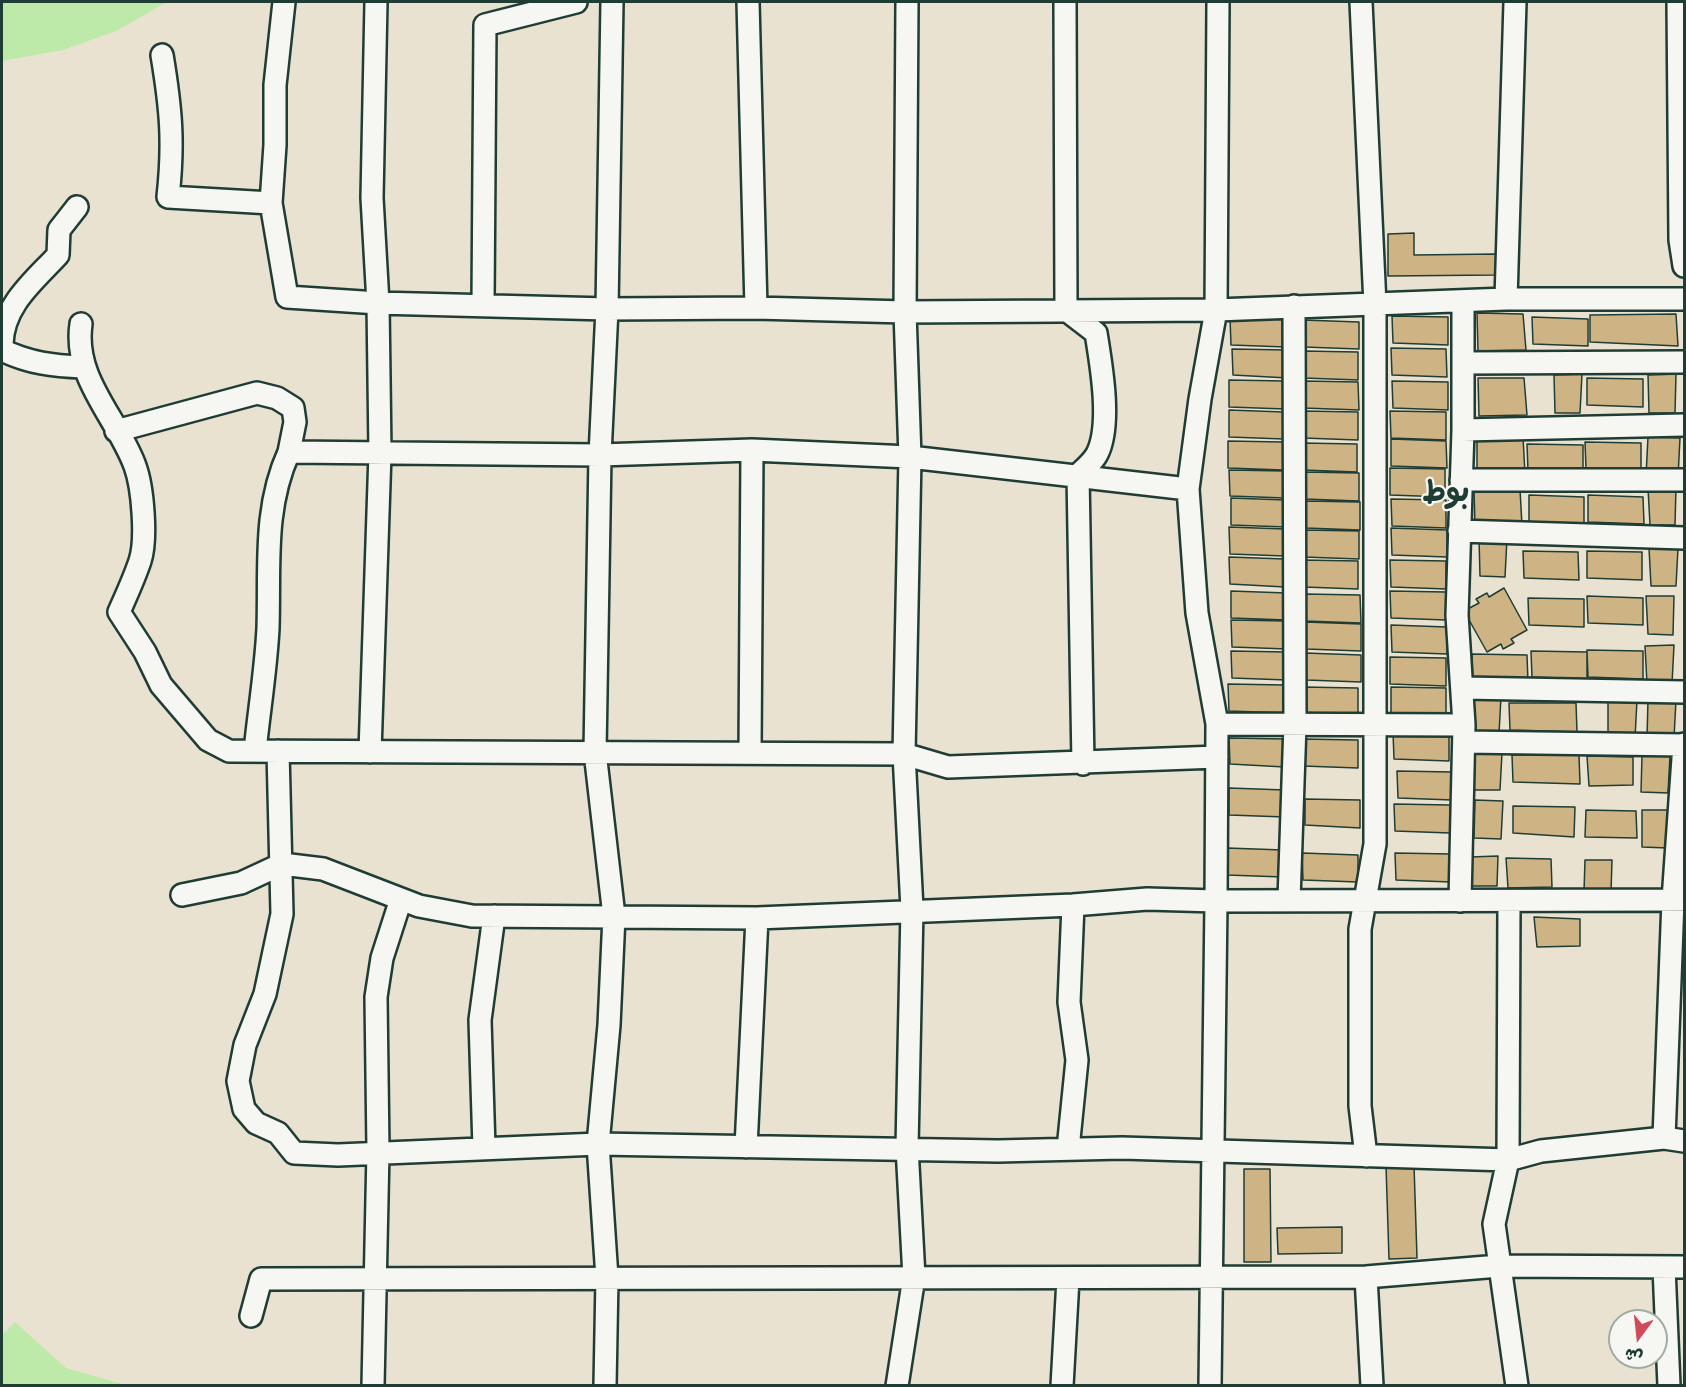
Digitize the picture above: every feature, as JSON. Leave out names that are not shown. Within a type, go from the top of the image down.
[{"type":"street","points":[[285,2],[275,85],[275,145],[271,203],[287,297],[378,303],[607,309],[756,308],[905,312],[1216,310],[1506,299],[1684,299]]},
{"type":"street","points":[[370,752],[380,453],[378,303],[372,198],[376,2]]},
{"type":"street","points":[[483,304],[485,24],[576,2]]},
{"type":"street","points":[[605,1386],[607,1278],[598,1144],[609,1025],[614,916],[595,752],[600,455],[607,309],[612,2]]},
{"type":"street","points":[[748,2],[756,308]]},
{"type":"street","points":[[897,1386],[914,1277],[907,1147],[912,909],[904,754],[910,457],[905,312],[907,2]]},
{"type":"street","points":[[1065,2],[1066,310]]},
{"type":"street","points":[[1210,1386],[1217,724],[1197,613],[1188,489],[1200,399],[1216,310],[1218,2]]},
{"type":"street","points":[[1361,2],[1375,305],[1375,844],[1360,929],[1360,1106],[1366,1156]]},
{"type":"street","points":[[1506,299],[1515,2]]},
{"type":"street","points":[[1678,2],[1680,240],[1684,266]]},
{"type":"street","points":[[162,55],[170,102],[173,148],[168,197],[271,203]]},
{"type":"street","points":[[2,344],[2,333],[16,298],[58,255],[59,230],[77,207]]},
{"type":"street","points":[[1460,901],[1464,734],[1457,615],[1463,430],[1463,302]]},
{"type":"street","points":[[1288,900],[1295,724],[1294,306]]},
{"type":"street","points":[[1066,310],[1096,333],[1104,423],[1097,454],[1078,475],[1083,764]]},
{"type":"street","points":[[81,324],[79,342],[83,367],[135,467],[142,512],[141,559],[119,612],[145,652],[161,686],[208,740],[229,751],[904,754],[948,767],[1083,764],[1217,757]]},
{"type":"street","points":[[2,350],[24,360],[55,366],[83,367]]},
{"type":"street","points":[[1464,363],[1684,363]]},
{"type":"street","points":[[116,431],[257,393],[277,398],[293,408],[295,422],[289,452],[278,476],[268,531],[268,629],[255,752]]},
{"type":"street","points":[[1463,430],[1684,425]]},
{"type":"street","points":[[289,452],[600,455],[752,450],[910,457],[1188,489]]},
{"type":"street","points":[[750,753],[752,450]]},
{"type":"street","points":[[1461,480],[1684,480]]},
{"type":"street","points":[[1460,531],[1684,538]]},
{"type":"street","points":[[1463,688],[1684,692]]},
{"type":"street","points":[[278,752],[277,808],[282,864],[282,914],[265,994],[245,1046],[238,1081],[244,1109],[256,1123],[278,1133],[294,1153],[338,1155],[378,1151],[598,1144],[1213,1151],[1508,1160],[1541,1151],[1674,1140],[1684,745],[1464,734],[1376,726],[1217,724]]},
{"type":"street","points":[[182,895],[241,884],[282,864],[323,869],[419,906],[472,916],[757,918],[912,909],[1073,905],[1147,899],[1216,901],[1679,900]]},
{"type":"street","points":[[373,1386],[378,1151],[376,997],[382,958],[401,898]]},
{"type":"street","points":[[1509,901],[1508,1160],[1494,1224],[1518,1386]]},
{"type":"street","points":[[1068,1149],[1077,1060],[1069,1002],[1073,905]]},
{"type":"street","points":[[484,1148],[480,1020],[494,916]]},
{"type":"street","points":[[746,1147],[757,918]]},
{"type":"street","points":[[251,1316],[261,1279],[1212,1278],[1366,1276],[1499,1266],[1674,1267],[1669,1386]]},
{"type":"street","points":[[1366,1276],[1372,1386]]},
{"type":"street","points":[[1062,1386],[1068,1279]]},
{"type":"green space","points":[[2,2],[167,2],[116,31],[63,50],[2,61]]},
{"type":"green space","points":[[15,1322],[66,1368],[126,1385],[2,1385],[2,1335]]},
{"type":"building","points":[[1414,233],[1414,255],[1496,254],[1496,275],[1388,276],[1388,234]]},
{"type":"building","points":[[1477,313],[1523,314],[1526,350],[1478,351]]},
{"type":"building","points":[[1676,314],[1678,346],[1590,342],[1590,315]]},
{"type":"building","points":[[1392,316],[1448,317],[1448,345],[1393,343]]},
{"type":"building","points":[[1532,317],[1588,319],[1588,346],[1533,344]]},
{"type":"building","points":[[1230,318],[1286,319],[1286,347],[1231,345]]},
{"type":"building","points":[[1303,320],[1359,322],[1359,349],[1304,347]]},
{"type":"building","points":[[1391,348],[1446,349],[1447,377],[1392,375]]},
{"type":"building","points":[[1232,349],[1288,350],[1288,378],[1233,375]]},
{"type":"building","points":[[1303,351],[1358,352],[1358,380],[1304,378]]},
{"type":"building","points":[[1582,374],[1580,413],[1555,413],[1554,375]]},
{"type":"building","points":[[1676,374],[1675,413],[1649,413],[1648,375]]},
{"type":"building","points":[[1478,378],[1524,378],[1527,415],[1479,416]]},
{"type":"building","points":[[1587,378],[1643,379],[1643,407],[1587,405]]},
{"type":"building","points":[[1229,380],[1285,381],[1285,409],[1229,407]]},
{"type":"building","points":[[1303,381],[1358,382],[1359,410],[1303,408]]},
{"type":"building","points":[[1392,381],[1448,382],[1448,410],[1393,408]]},
{"type":"building","points":[[1229,410],[1284,412],[1284,439],[1229,437]]},
{"type":"building","points":[[1302,411],[1358,412],[1358,440],[1303,438]]},
{"type":"building","points":[[1390,411],[1446,412],[1446,440],[1391,438]]},
{"type":"building","points":[[1477,437],[1523,437],[1525,474],[1477,475]]},
{"type":"building","points":[[1648,437],[1680,438],[1678,477],[1646,476]]},
{"type":"building","points":[[1391,439],[1446,441],[1447,468],[1391,466]]},
{"type":"building","points":[[1228,441],[1283,442],[1283,470],[1228,468]]},
{"type":"building","points":[[1585,442],[1641,443],[1641,471],[1586,469]]},
{"type":"building","points":[[1301,443],[1357,444],[1357,472],[1302,470]]},
{"type":"building","points":[[1527,444],[1583,445],[1583,473],[1528,471]]},
{"type":"building","points":[[1390,468],[1445,469],[1445,497],[1390,495]]},
{"type":"building","points":[[1229,470],[1285,471],[1285,498],[1230,496]]},
{"type":"building","points":[[1303,472],[1359,473],[1359,501],[1304,499]]},
{"type":"building","points":[[1676,487],[1675,525],[1650,525],[1648,488]]},
{"type":"building","points":[[1474,489],[1520,489],[1522,526],[1475,527]]},
{"type":"building","points":[[1529,495],[1584,497],[1584,524],[1529,522]]},
{"type":"building","points":[[1588,495],[1643,497],[1644,524],[1588,522]]},
{"type":"building","points":[[1231,498],[1286,500],[1286,527],[1231,525]]},
{"type":"building","points":[[1391,499],[1446,500],[1446,528],[1392,526]]},
{"type":"building","points":[[1305,501],[1360,502],[1360,530],[1305,528]]},
{"type":"building","points":[[1229,527],[1285,529],[1285,556],[1230,554]]},
{"type":"building","points":[[1391,528],[1447,530],[1447,557],[1392,555]]},
{"type":"building","points":[[1303,530],[1359,531],[1359,559],[1304,557]]},
{"type":"building","points":[[1479,538],[1507,538],[1505,577],[1480,576]]},
{"type":"building","points":[[1649,548],[1678,548],[1676,586],[1651,586]]},
{"type":"building","points":[[1523,551],[1578,552],[1579,580],[1524,578]]},
{"type":"building","points":[[1587,551],[1642,552],[1642,580],[1587,578]]},
{"type":"building","points":[[1229,557],[1285,559],[1285,587],[1230,584]]},
{"type":"building","points":[[1303,560],[1358,561],[1358,589],[1304,587]]},
{"type":"building","points":[[1390,560],[1446,561],[1446,589],[1391,587]]},
{"type":"building","points":[[1504,588],[1527,630],[1511,639],[1514,643],[1503,649],[1501,644],[1487,652],[1464,611],[1479,603],[1476,599],[1487,593],[1489,597]]},
{"type":"building","points":[[1231,591],[1287,593],[1287,620],[1231,618]]},
{"type":"building","points":[[1390,591],[1446,592],[1446,620],[1391,618]]},
{"type":"building","points":[[1305,594],[1360,595],[1361,623],[1305,621]]},
{"type":"building","points":[[1587,596],[1643,598],[1643,625],[1588,623]]},
{"type":"building","points":[[1646,596],[1674,596],[1673,635],[1648,634]]},
{"type":"building","points":[[1528,598],[1584,599],[1584,627],[1529,625]]},
{"type":"building","points":[[1231,620],[1287,621],[1287,649],[1232,647]]},
{"type":"building","points":[[1305,622],[1361,624],[1361,651],[1306,649]]},
{"type":"building","points":[[1391,625],[1447,627],[1447,654],[1392,652]]},
{"type":"building","points":[[1674,645],[1672,684],[1647,684],[1645,646]]},
{"type":"building","points":[[1587,650],[1643,651],[1643,679],[1588,677]]},
{"type":"building","points":[[1231,651],[1287,652],[1287,680],[1232,678]]},
{"type":"building","points":[[1531,651],[1587,652],[1587,679],[1532,677]]},
{"type":"building","points":[[1305,653],[1361,655],[1361,682],[1306,680]]},
{"type":"building","points":[[1472,654],[1527,655],[1528,683],[1473,681]]},
{"type":"building","points":[[1390,657],[1446,658],[1446,686],[1390,684]]},
{"type":"building","points":[[1228,684],[1284,685],[1284,713],[1229,711]]},
{"type":"building","points":[[1302,687],[1358,688],[1358,715],[1303,714]]},
{"type":"building","points":[[1391,687],[1446,688],[1446,716],[1391,714]]},
{"type":"building","points":[[1473,695],[1501,696],[1499,734],[1472,733]]},
{"type":"building","points":[[1608,700],[1637,700],[1635,738],[1608,737]]},
{"type":"building","points":[[1648,700],[1676,700],[1674,738],[1647,737]]},
{"type":"building","points":[[1509,703],[1576,703],[1577,732],[1510,730]]},
{"type":"building","points":[[1393,732],[1449,734],[1449,761],[1394,759]]},
{"type":"building","points":[[1229,738],[1285,739],[1285,767],[1230,764]]},
{"type":"building","points":[[1302,739],[1358,740],[1358,768],[1303,766]]},
{"type":"building","points":[[1474,752],[1502,753],[1500,790],[1473,790]]},
{"type":"building","points":[[1512,755],[1579,755],[1580,784],[1513,782]]},
{"type":"building","points":[[1642,755],[1670,756],[1668,793],[1641,792]]},
{"type":"building","points":[[1587,756],[1633,757],[1633,785],[1589,786]]},
{"type":"building","points":[[1397,771],[1452,772],[1452,800],[1398,798]]},
{"type":"building","points":[[1229,788],[1285,790],[1285,817],[1229,815]]},
{"type":"building","points":[[1305,799],[1360,800],[1360,828],[1305,825]]},
{"type":"building","points":[[1475,800],[1503,801],[1501,839],[1474,838]]},
{"type":"building","points":[[1394,804],[1450,805],[1450,833],[1395,831]]},
{"type":"building","points":[[1513,806],[1575,807],[1574,837],[1513,833]]},
{"type":"building","points":[[1586,810],[1636,811],[1637,838],[1585,837]]},
{"type":"building","points":[[1642,810],[1670,810],[1668,848],[1642,847]]},
{"type":"building","points":[[1227,848],[1283,850],[1283,877],[1227,875]]},
{"type":"building","points":[[1302,853],[1358,855],[1358,882],[1303,880]]},
{"type":"building","points":[[1395,853],[1451,854],[1451,882],[1396,880]]},
{"type":"building","points":[[1498,856],[1497,886],[1471,886],[1470,857]]},
{"type":"building","points":[[1506,858],[1551,859],[1552,887],[1508,888]]},
{"type":"building","points":[[1585,860],[1612,860],[1611,892],[1584,891]]},
{"type":"building","points":[[1534,917],[1580,919],[1580,946],[1537,947]]},
{"type":"building","points":[[1414,1165],[1417,1258],[1389,1259],[1386,1166]]},
{"type":"building","points":[[1244,1169],[1270,1169],[1271,1262],[1244,1262]]},
{"type":"building","points":[[1342,1227],[1342,1253],[1278,1254],[1277,1228]]},
{"type":"district","name":"بوط","points":[[1446,496]]}]
